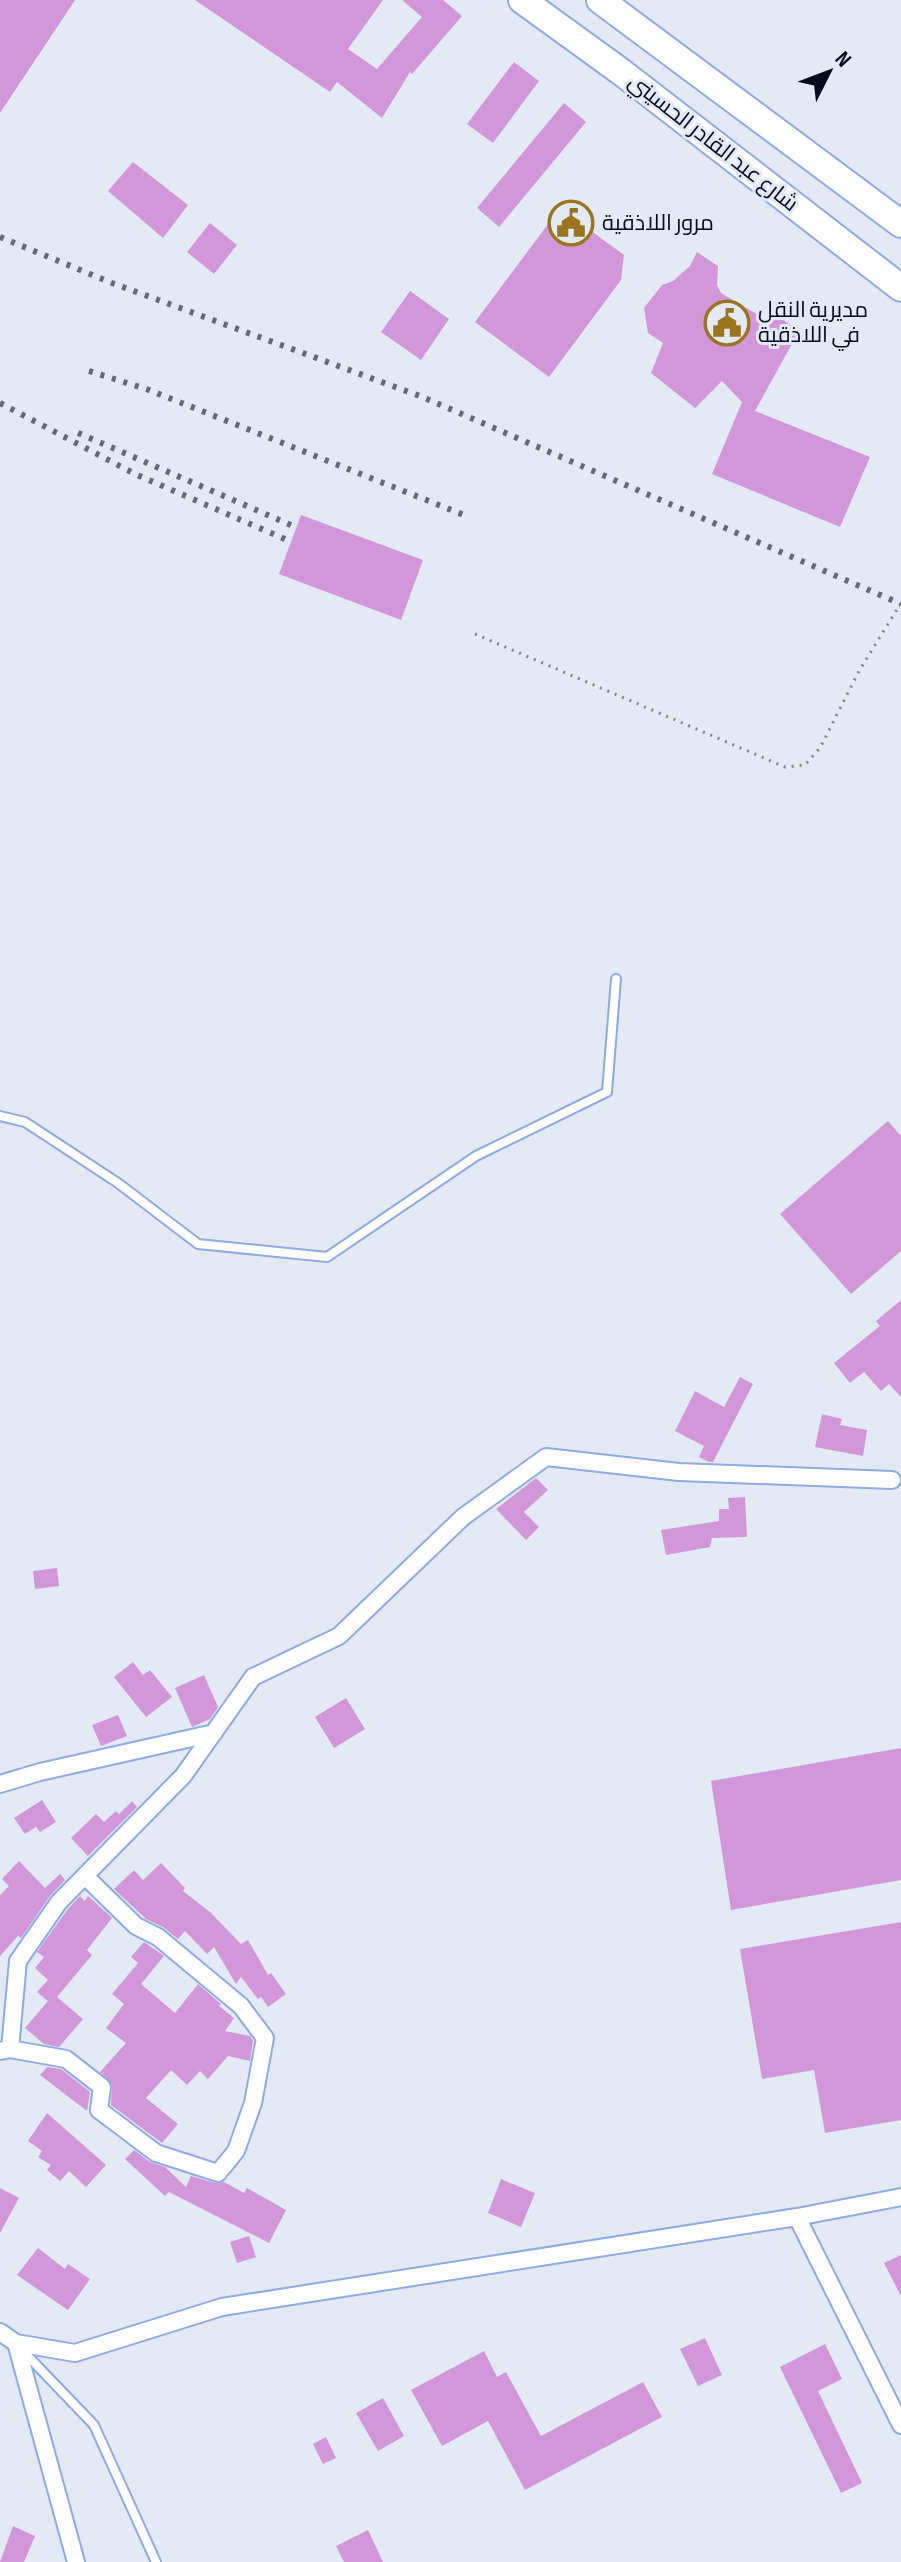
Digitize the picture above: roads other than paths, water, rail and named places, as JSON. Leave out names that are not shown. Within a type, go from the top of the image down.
[{"type":"main road","name":"شارع عبد القادر الحسيني","points":[[522,0],[620,71],[901,288]]},
{"type":"main road","name":"شارع عبد القادر الحسيني","points":[[600,0],[901,224]]},
{"type":"street","points":[[85,1876],[136,1926],[158,1937],[241,2006],[265,2038],[253,2103],[236,2151],[218,2173],[156,2153],[99,2110],[102,2087],[66,2059],[5,2050],[18,1961],[59,1902],[183,1776],[253,1677],[339,1636],[463,1517],[546,1457],[679,1472],[892,1480]]},
{"type":"street","points":[[0,1784],[40,1772],[214,1733]]},
{"type":"street","points":[[0,2332],[16,2343],[75,2353],[222,2307],[797,2217],[901,2197]]},
{"type":"street","points":[[797,2217],[901,2425]]},
{"type":"street","points":[[16,2343],[76,2562]]},
{"type":"lane","points":[[0,1116],[25,1122],[118,1183],[198,1244],[327,1257],[476,1156],[607,1092],[616,979]]},
{"type":"lane","points":[[16,2343],[94,2425],[156,2562]]},
{"type":"railway","points":[[0,237],[112,283],[420,396],[901,604]]},
{"type":"railway","points":[[89,371],[149,390],[469,517]]},
{"type":"railway","points":[[0,403],[135,474],[287,540]]},
{"type":"railway","points":[[78,433],[291,525]]},
{"type":"place","name":"مرور اللاذقية","points":[[571,223]]},
{"type":"place","name":"مديرية النقل في اللاذقية","points":[[727,323]]}]
